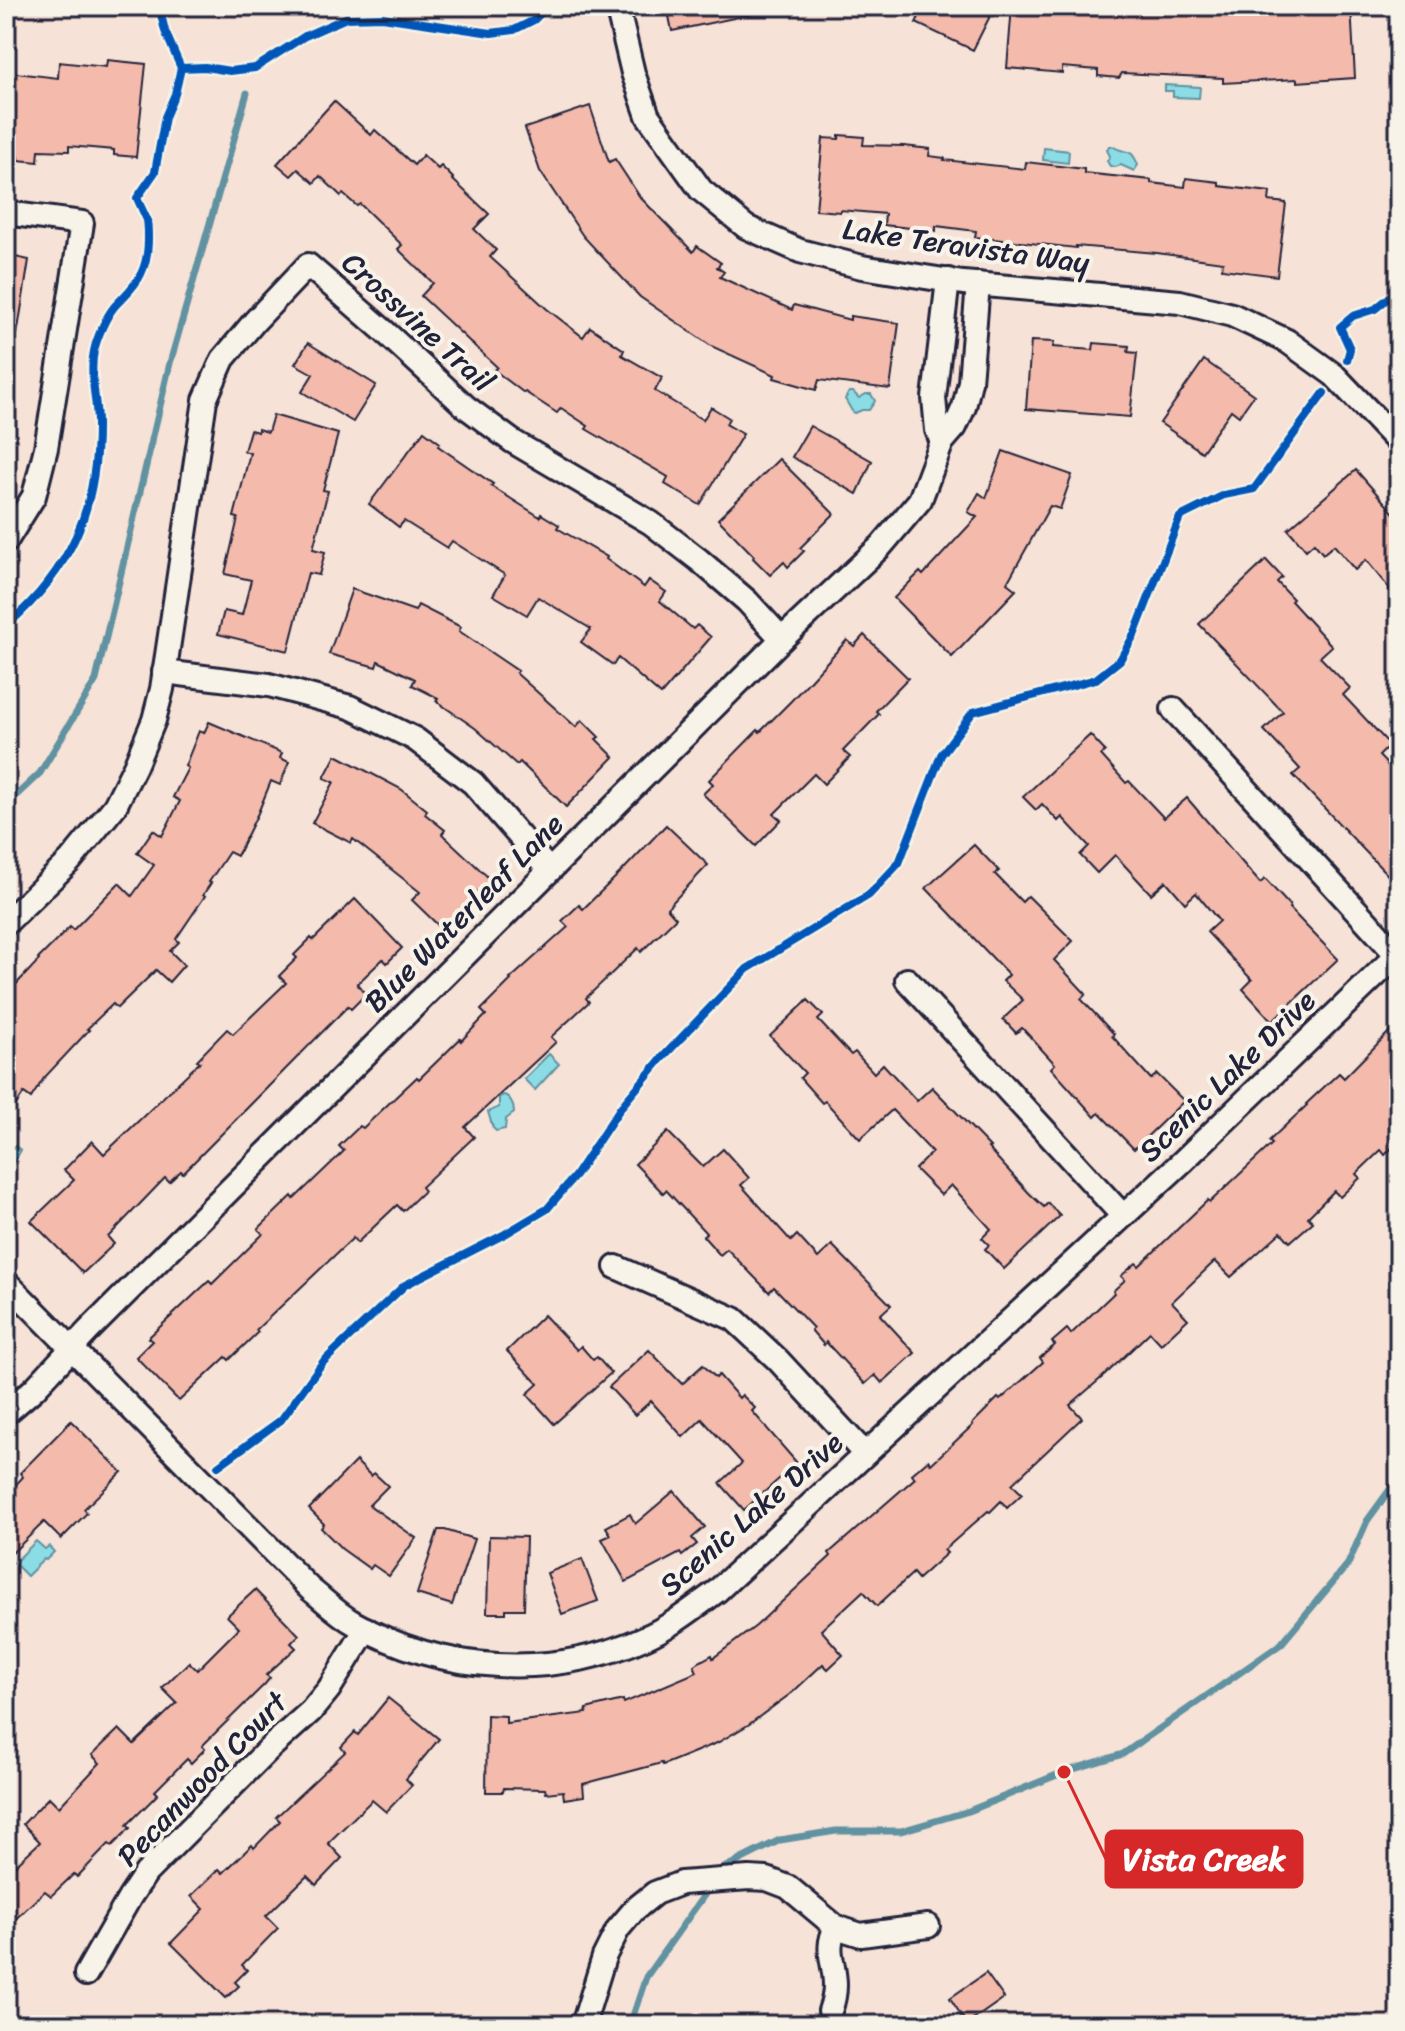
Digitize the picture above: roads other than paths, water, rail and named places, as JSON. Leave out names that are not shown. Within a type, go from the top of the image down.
[{"type":"street","name":"Lake Teravista Way","points":[[617,6],[633,73],[648,116],[701,190],[746,227],[800,251],[862,267],[978,284],[1180,302],[1232,315],[1287,341],[1334,375],[1399,443]]},
{"type":"street","points":[[6,213],[82,223],[46,448],[34,496],[6,541]]},
{"type":"street","name":"Crossvine Trail","points":[[6,923],[70,861],[115,806],[135,766],[154,720],[164,672],[205,400],[223,359],[308,265],[466,407],[512,441],[651,523],[747,601],[782,639]]},
{"type":"street","points":[[942,442],[937,430],[934,398],[948,280]]},
{"type":"street","name":"Blue Waterleaf Lane","points":[[6,1413],[34,1389],[71,1348],[782,639],[881,546],[920,500],[942,442],[955,427],[964,407],[976,323],[978,284]]},
{"type":"street","points":[[164,672],[269,685],[350,707],[415,739],[473,783],[549,870]]},
{"type":"street","points":[[1173,709],[1398,954]]},
{"type":"street","name":"Scenic Lake Drive","points":[[6,1282],[310,1589],[352,1622],[399,1645],[445,1659],[508,1666],[563,1664],[646,1638],[717,1591],[1183,1161],[1398,954]]},
{"type":"street","points":[[907,980],[1123,1216]]},
{"type":"street","points":[[616,1267],[734,1319],[778,1360],[865,1454]]},
{"type":"street","name":"Pecanwood Court","points":[[86,1974],[146,1873],[311,1711],[329,1689],[366,1629]]},
{"type":"street","points":[[583,2025],[604,1957],[618,1929],[635,1909],[655,1893],[689,1883],[767,1879],[788,1887],[836,1927],[861,1935],[928,1926]]},
{"type":"street","points":[[830,2011],[835,1983],[829,1951],[830,1938],[836,1927]]},
{"type":"water","points":[[1165,85],[1200,87],[1199,98],[1173,97],[1173,91],[1165,91]]},
{"type":"water","points":[[1109,146],[1133,155],[1138,165],[1134,171],[1121,165],[1110,166],[1107,161]]},
{"type":"water","points":[[1044,148],[1069,151],[1068,163],[1043,160]]},
{"type":"water","points":[[849,392],[859,398],[871,394],[875,401],[869,410],[855,413],[845,399]]},
{"type":"water","points":[[549,1054],[559,1064],[535,1090],[524,1079]]},
{"type":"water","points":[[504,1095],[512,1102],[514,1113],[506,1119],[505,1129],[496,1131],[488,1112],[499,1107],[499,1097]]},
{"type":"water","points":[[10,1143],[21,1150],[6,1176],[6,1149]]},
{"type":"water","points":[[36,1541],[45,1549],[49,1546],[54,1552],[27,1576],[14,1563]]},
{"type":"waterway","points":[[234,6],[234,12]]},
{"type":"waterway","points":[[6,805],[40,773],[96,680],[170,363],[247,93]]},
{"type":"waterway","points":[[719,1874],[722,1869],[780,1840],[836,1831],[901,1831],[969,1811],[1064,1772],[1123,1754],[1281,1644],[1348,1564],[1367,1521],[1399,1477]]},
{"type":"waterway","points":[[630,2025],[646,1977],[712,1884]]},
{"type":"place","name":"Vista Creek","points":[[1064,1772]]}]
